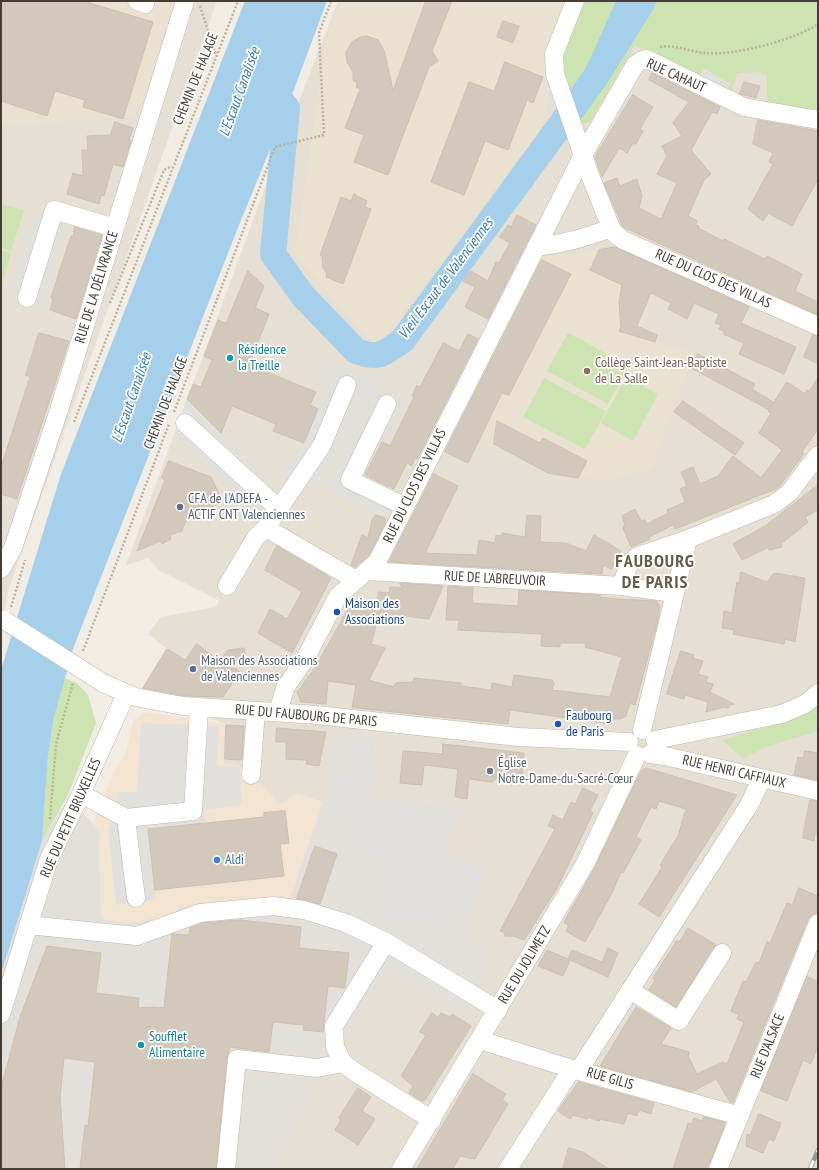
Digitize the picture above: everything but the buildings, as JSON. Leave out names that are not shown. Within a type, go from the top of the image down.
[{"type":"street","name":"RUE DE LA DÉLIVRANCE","points":[[1,569],[13,548],[56,422],[185,1]]},
{"type":"street","points":[[575,1],[554,54],[554,66],[557,83],[583,155]]},
{"type":"street","name":"RUE CAHAUT","points":[[583,155],[635,65],[642,60],[647,59],[744,107],[818,120]]},
{"type":"street","name":"RUE DU CLOS DES VILLAS","points":[[583,155],[611,228],[615,234],[623,240],[818,326]]},
{"type":"street","name":"RUE DU CLOS DES VILLAS","points":[[278,712],[285,688],[305,659],[338,596],[377,562],[583,155]]},
{"type":"street","points":[[27,298],[54,210],[115,228]]},
{"type":"street","points":[[536,246],[559,244],[578,240],[611,228]]},
{"type":"street","points":[[227,586],[256,537],[266,528],[278,508],[322,445],[347,385]]},
{"type":"street","points":[[387,404],[350,480],[404,506]]},
{"type":"street","points":[[176,420],[278,508]]},
{"type":"street","points":[[621,586],[632,560],[774,504],[789,493],[818,455]]},
{"type":"street","points":[[266,528],[362,575]]},
{"type":"street","points":[[643,744],[674,593],[688,539]]},
{"type":"street","name":"RUE DE L'ABREUVOIR","points":[[362,575],[621,586],[674,593]]},
{"type":"street","name":"RUE DU FAUBOURG DE PARIS","points":[[5,615],[103,682],[126,694],[163,703],[199,708],[278,712],[518,736],[643,744],[782,714],[805,704],[818,693]]},
{"type":"street","name":"RUE DU PETIT BRUXELLES","points":[[1,1014],[49,859],[81,794],[126,694]]},
{"type":"street","points":[[81,794],[126,818],[192,811],[199,708]]},
{"type":"street","points":[[252,775],[256,711]]},
{"type":"street","name":"RUE HENRI CAFFIAUX","points":[[643,744],[666,756],[818,791]]},
{"type":"street","name":"RUE DU JOLIMETZ","points":[[401,1169],[432,1120],[585,864],[643,744]]},
{"type":"street","points":[[508,1169],[630,990],[749,805],[762,778]]},
{"type":"street","points":[[126,818],[136,898]]},
{"type":"street","points":[[28,925],[137,936],[200,912],[273,906],[304,910],[346,923],[386,942],[498,1010]]},
{"type":"street","name":"RUE D'ALSACE","points":[[718,1169],[818,923]]},
{"type":"street","points":[[386,942],[334,1026],[335,1047],[343,1063],[354,1072],[432,1120]]},
{"type":"street","points":[[630,990],[679,1022],[722,953]]},
{"type":"street","name":"RUE GILIS","points":[[480,1040],[575,1070],[740,1116]]},
{"type":"street","points":[[226,1169],[237,1059],[317,1068],[343,1063]]},
{"type":"path","points":[[198,1],[216,55]]},
{"type":"path","name":"CHEMIN DE HALAGE","points":[[73,422],[172,166],[238,1]]},
{"type":"path","name":"CHEMIN DE HALAGE","points":[[82,652],[176,420],[275,147],[324,135],[319,33],[331,1]]},
{"type":"path","points":[[647,59],[656,49],[661,47],[676,47],[707,54],[732,53],[791,37],[818,24]]},
{"type":"path","points":[[107,310],[164,170],[172,166]]},
{"type":"path","points":[[5,615],[27,556]]},
{"type":"path","points":[[50,820],[56,744],[76,675]]},
{"type":"shaded area","points":[[1,1],[217,1],[8,591],[1,632]]},
{"type":"shaded area","points":[[1,1],[175,1],[141,107],[138,108],[133,117],[1,126]]},
{"type":"shaded area","points":[[338,1],[818,1],[818,1169],[274,1169],[316,1079],[377,989],[395,972],[461,1015],[466,930],[486,870],[444,854],[465,806],[457,803],[370,796],[377,733],[333,730],[323,802],[297,794],[281,804],[258,783],[224,764],[225,724],[142,688],[166,648],[148,634],[161,617],[216,607],[219,600],[159,570],[148,558],[126,565],[262,196]]},
{"type":"shaded area","points":[[340,1],[567,1],[551,88],[541,130],[376,347],[295,256],[325,43]]},
{"type":"shaded area","points":[[704,69],[730,84],[724,93],[698,79]]},
{"type":"shaded area","points":[[33,212],[68,222],[43,309],[9,298]]},
{"type":"shaded area","name":"Collège Saint-Jean-Baptiste de La Salle","points":[[615,247],[668,271],[642,329],[643,338],[695,353],[652,469],[606,481],[548,473],[457,426],[542,257]]},
{"type":"shaded area","points":[[327,359],[380,379],[315,491],[281,473],[304,443],[329,380],[319,376]]},
{"type":"shaded area","points":[[375,391],[404,405],[389,437],[377,435],[356,476],[388,493],[375,516],[324,485]]},
{"type":"shaded area","points":[[187,399],[279,492],[256,513],[174,434]]},
{"type":"shaded area","points":[[144,712],[226,724],[224,764],[240,765],[247,776],[258,783],[281,804],[297,794],[323,802],[290,899],[270,897],[181,907],[175,914],[131,923],[106,920],[101,914],[99,846],[101,836],[93,824],[112,775],[126,752],[133,721]]},
{"type":"shaded area","points":[[141,723],[219,726],[217,765],[240,767],[242,805],[204,810],[205,823],[148,829],[156,900],[116,905],[108,831],[117,804],[118,792],[137,792]]},
{"type":"shaded area","points":[[333,729],[377,733],[370,796],[457,803],[466,806],[444,854],[486,870],[466,930],[496,958],[461,1015],[395,972],[377,990],[316,1079],[274,1169],[1,1169],[1,974],[42,841],[69,797],[93,824],[101,836],[99,846],[101,914],[106,920],[131,923],[174,914],[180,907],[270,897],[290,898],[323,802]]},
{"type":"shaded area","points":[[341,736],[374,741],[367,799],[402,802],[454,821],[442,854],[484,870],[469,912],[461,909],[456,926],[441,932],[432,927],[378,924],[371,908],[386,861],[340,845],[343,818],[331,817]]},
{"type":"shaded area","points":[[17,987],[26,989],[1,1075],[1,1038]]},
{"type":"green space","points":[[584,1],[818,1],[818,116],[767,108],[767,75],[756,72],[737,73],[730,97],[724,93],[729,83],[704,69],[698,79],[655,55],[634,46],[591,121],[583,124],[568,84],[563,77],[563,59]]},
{"type":"green space","points":[[1,204],[24,210],[11,251],[1,248]]},
{"type":"green space","points":[[1,250],[11,253],[1,287]]},
{"type":"green space","points":[[568,333],[629,366],[608,404],[547,371]]},
{"type":"green space","points":[[626,377],[658,394],[633,441],[601,423]]},
{"type":"green space","points":[[544,378],[606,411],[585,449],[523,417]]},
{"type":"green space","points":[[64,678],[77,683],[88,695],[96,723],[68,795],[42,841],[48,756],[54,717]]},
{"type":"green space","points":[[818,705],[818,731],[766,747],[743,759],[723,740],[800,717]]},
{"type":"water","name":"L'Escaut Canalisée","points":[[245,1],[327,1],[287,108],[239,225],[74,646],[54,717],[48,756],[42,841],[1,974],[1,670],[61,474]]},
{"type":"water","points":[[616,1],[646,1],[603,77],[574,101],[573,97],[580,89],[581,79]]},
{"type":"waterway","name":"Vieil Escaut de Valenciennes","points":[[265,81],[287,108],[273,254],[303,296],[356,351],[371,355],[381,354],[403,340],[595,78],[643,1]]},
{"type":"railway","points":[[810,1169],[818,1150]]},
{"type":"place","name":"Résidence la Treille","points":[[230,358]]},
{"type":"place","name":"Collège Saint-Jean-Baptiste de La Salle","points":[[587,371]]},
{"type":"place","name":"CFA de l'ADEFA - ACTIF CNT Valenciennes","points":[[180,507]]},
{"type":"place","name":"Maison des Associations","points":[[337,612]]},
{"type":"place","name":"Maison des Associations de Valenciennes","points":[[193,669]]},
{"type":"place","name":"Faubourg de Paris","points":[[558,724]]},
{"type":"place","name":"Église Notre-Dame-du-Sacré-Cœur","points":[[490,771]]},
{"type":"place","name":"Aldi","points":[[217,860]]},
{"type":"place","name":"Soufflet Alimentaire","points":[[141,1045]]},
{"type":"district","name":"FAUBOURG DE PARIS","points":[[655,572]]}]
